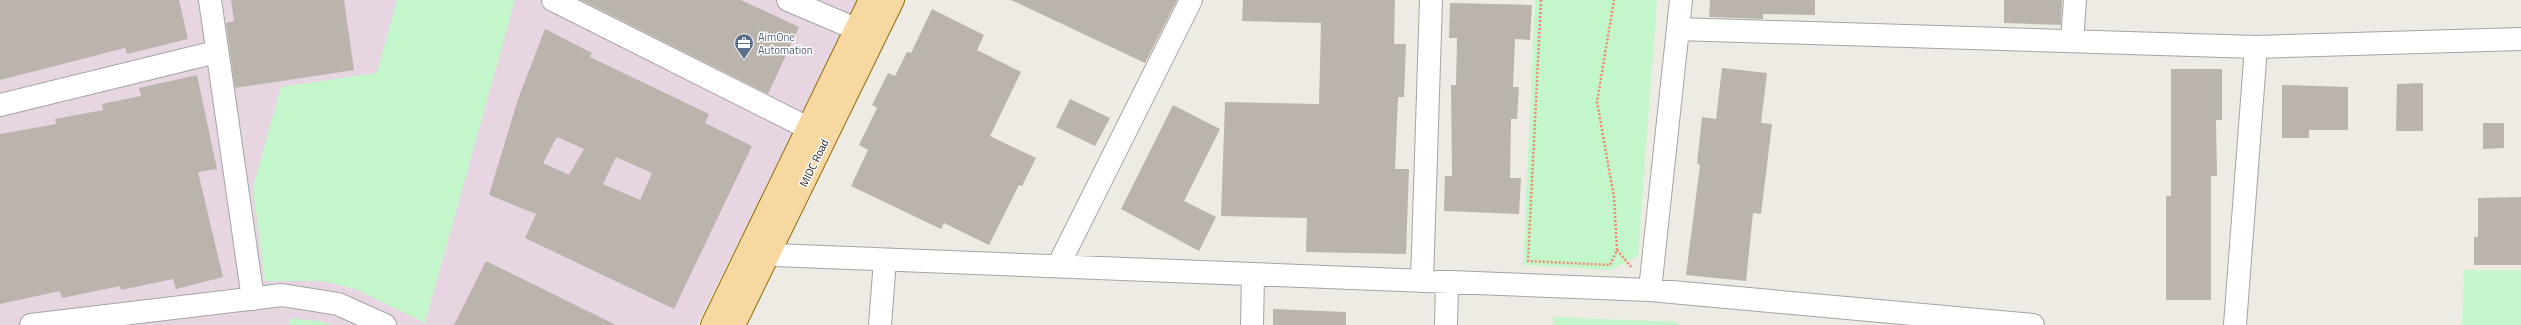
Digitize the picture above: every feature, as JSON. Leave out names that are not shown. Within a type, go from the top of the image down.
[{"type":"main road","name":"MIDC Road","points":[[712,325],[870,0]]},
{"type":"main road","name":"MIDC Road","points":[[734,325],[893,0]]},
{"type":"street","points":[[210,0],[216,52],[253,299]]},
{"type":"street","points":[[553,0],[808,128]]},
{"type":"street","points":[[788,0],[856,29]]},
{"type":"street","points":[[1058,266],[1191,0]]},
{"type":"street","points":[[1422,281],[1431,0]]},
{"type":"street","points":[[1650,290],[1681,0]]},
{"type":"street","points":[[2072,41],[2075,0]]},
{"type":"street","points":[[1678,29],[2256,47],[2521,39]]},
{"type":"street","points":[[2235,325],[2256,47]]},
{"type":"street","points":[[0,105],[216,52]]},
{"type":"street","points":[[747,254],[1650,290],[1908,319],[2033,325]]},
{"type":"street","points":[[880,325],[885,260]]},
{"type":"street","points":[[1252,325],[1253,274]]},
{"type":"street","points":[[1446,325],[1448,282]]},
{"type":"street","points":[[38,324],[282,295],[338,304],[385,325]]},
{"type":"path","points":[[1541,0],[1528,261],[1610,265],[1617,250],[1614,197],[1597,102],[1614,0]]},
{"type":"shaded area","points":[[0,0],[859,0],[697,325],[0,325]]},
{"type":"green space","points":[[397,0],[515,0],[425,323],[358,290],[323,281],[265,281],[253,188],[281,87],[377,73]]},
{"type":"green space","points":[[1535,0],[1657,0],[1638,256],[1611,270],[1523,265]]},
{"type":"green space","points":[[2464,270],[2521,270],[2521,325],[2462,325]]},
{"type":"green space","points":[[1554,317],[1678,322],[1678,325],[1553,325]]},
{"type":"green space","points":[[289,318],[318,321],[335,325],[289,325]]},
{"type":"building","points":[[0,0],[179,0],[188,39],[127,54],[125,48],[0,80]]},
{"type":"building","points":[[231,0],[344,0],[354,70],[235,88],[226,23],[234,21]]},
{"type":"building","points":[[581,0],[741,0],[799,27],[768,94]]},
{"type":"building","points":[[1011,0],[1177,0],[1145,63]]},
{"type":"building","points":[[1243,0],[1395,0],[1394,44],[1406,44],[1404,97],[1398,97],[1395,169],[1409,169],[1406,254],[1306,252],[1307,218],[1221,216],[1225,102],[1319,104],[1321,23],[1242,21]]},
{"type":"building","points":[[1710,0],[1815,0],[1815,15],[1763,14],[1763,19],[1709,17]]},
{"type":"building","points":[[2004,0],[2062,0],[2061,25],[2004,23]]},
{"type":"building","points":[[1450,3],[1532,5],[1530,40],[1515,39],[1513,87],[1519,87],[1517,119],[1511,119],[1510,178],[1521,178],[1519,214],[1444,211],[1445,176],[1452,176],[1451,85],[1456,85],[1457,38],[1449,38]]},
{"type":"building","points":[[932,9],[984,35],[977,50],[1021,72],[990,136],[1036,158],[1022,186],[1019,185],[989,245],[944,223],[941,229],[851,186],[868,150],[859,145],[877,108],[872,105],[888,73],[895,76],[907,52],[911,53]]},
{"type":"building","points":[[545,29],[592,53],[590,57],[709,114],[705,123],[752,146],[674,309],[525,238],[536,214],[489,195],[518,99]],"holes":[[[557,137],[584,149],[569,175],[543,163]],[[616,157],[652,173],[640,200],[603,184]]]},
{"type":"building","points":[[1722,68],[1767,73],[1761,123],[1772,124],[1761,214],[1753,213],[1746,281],[1686,275],[1700,165],[1697,164],[1702,117],[1716,119]]},
{"type":"building","points":[[2171,69],[2222,69],[2222,120],[2216,120],[2217,176],[2211,176],[2211,300],[2166,300],[2166,196],[2171,196]]},
{"type":"building","points":[[197,75],[217,169],[198,172],[223,277],[176,289],[173,279],[121,290],[120,286],[62,298],[60,291],[0,304],[0,134],[56,124],[55,119],[103,110],[102,104],[141,96],[139,88]]},
{"type":"building","points":[[2423,83],[2423,131],[2396,131],[2397,84]]},
{"type":"building","points":[[2282,85],[2348,87],[2348,130],[2309,130],[2309,138],[2282,138]]},
{"type":"building","points":[[1070,99],[1110,118],[1095,146],[1056,127]]},
{"type":"building","points":[[1173,105],[1220,129],[1184,201],[1216,217],[1199,251],[1121,209]]},
{"type":"building","points":[[2483,123],[2504,123],[2504,148],[2483,149]]},
{"type":"building","points":[[2521,197],[2521,265],[2474,265],[2474,237],[2478,237],[2478,198]]},
{"type":"building","points":[[486,261],[616,325],[454,325]]},
{"type":"building","points":[[1273,309],[1346,312],[1346,325],[1273,325]]},
{"type":"place","name":"AimOne Automation","points":[[744,60]]}]
